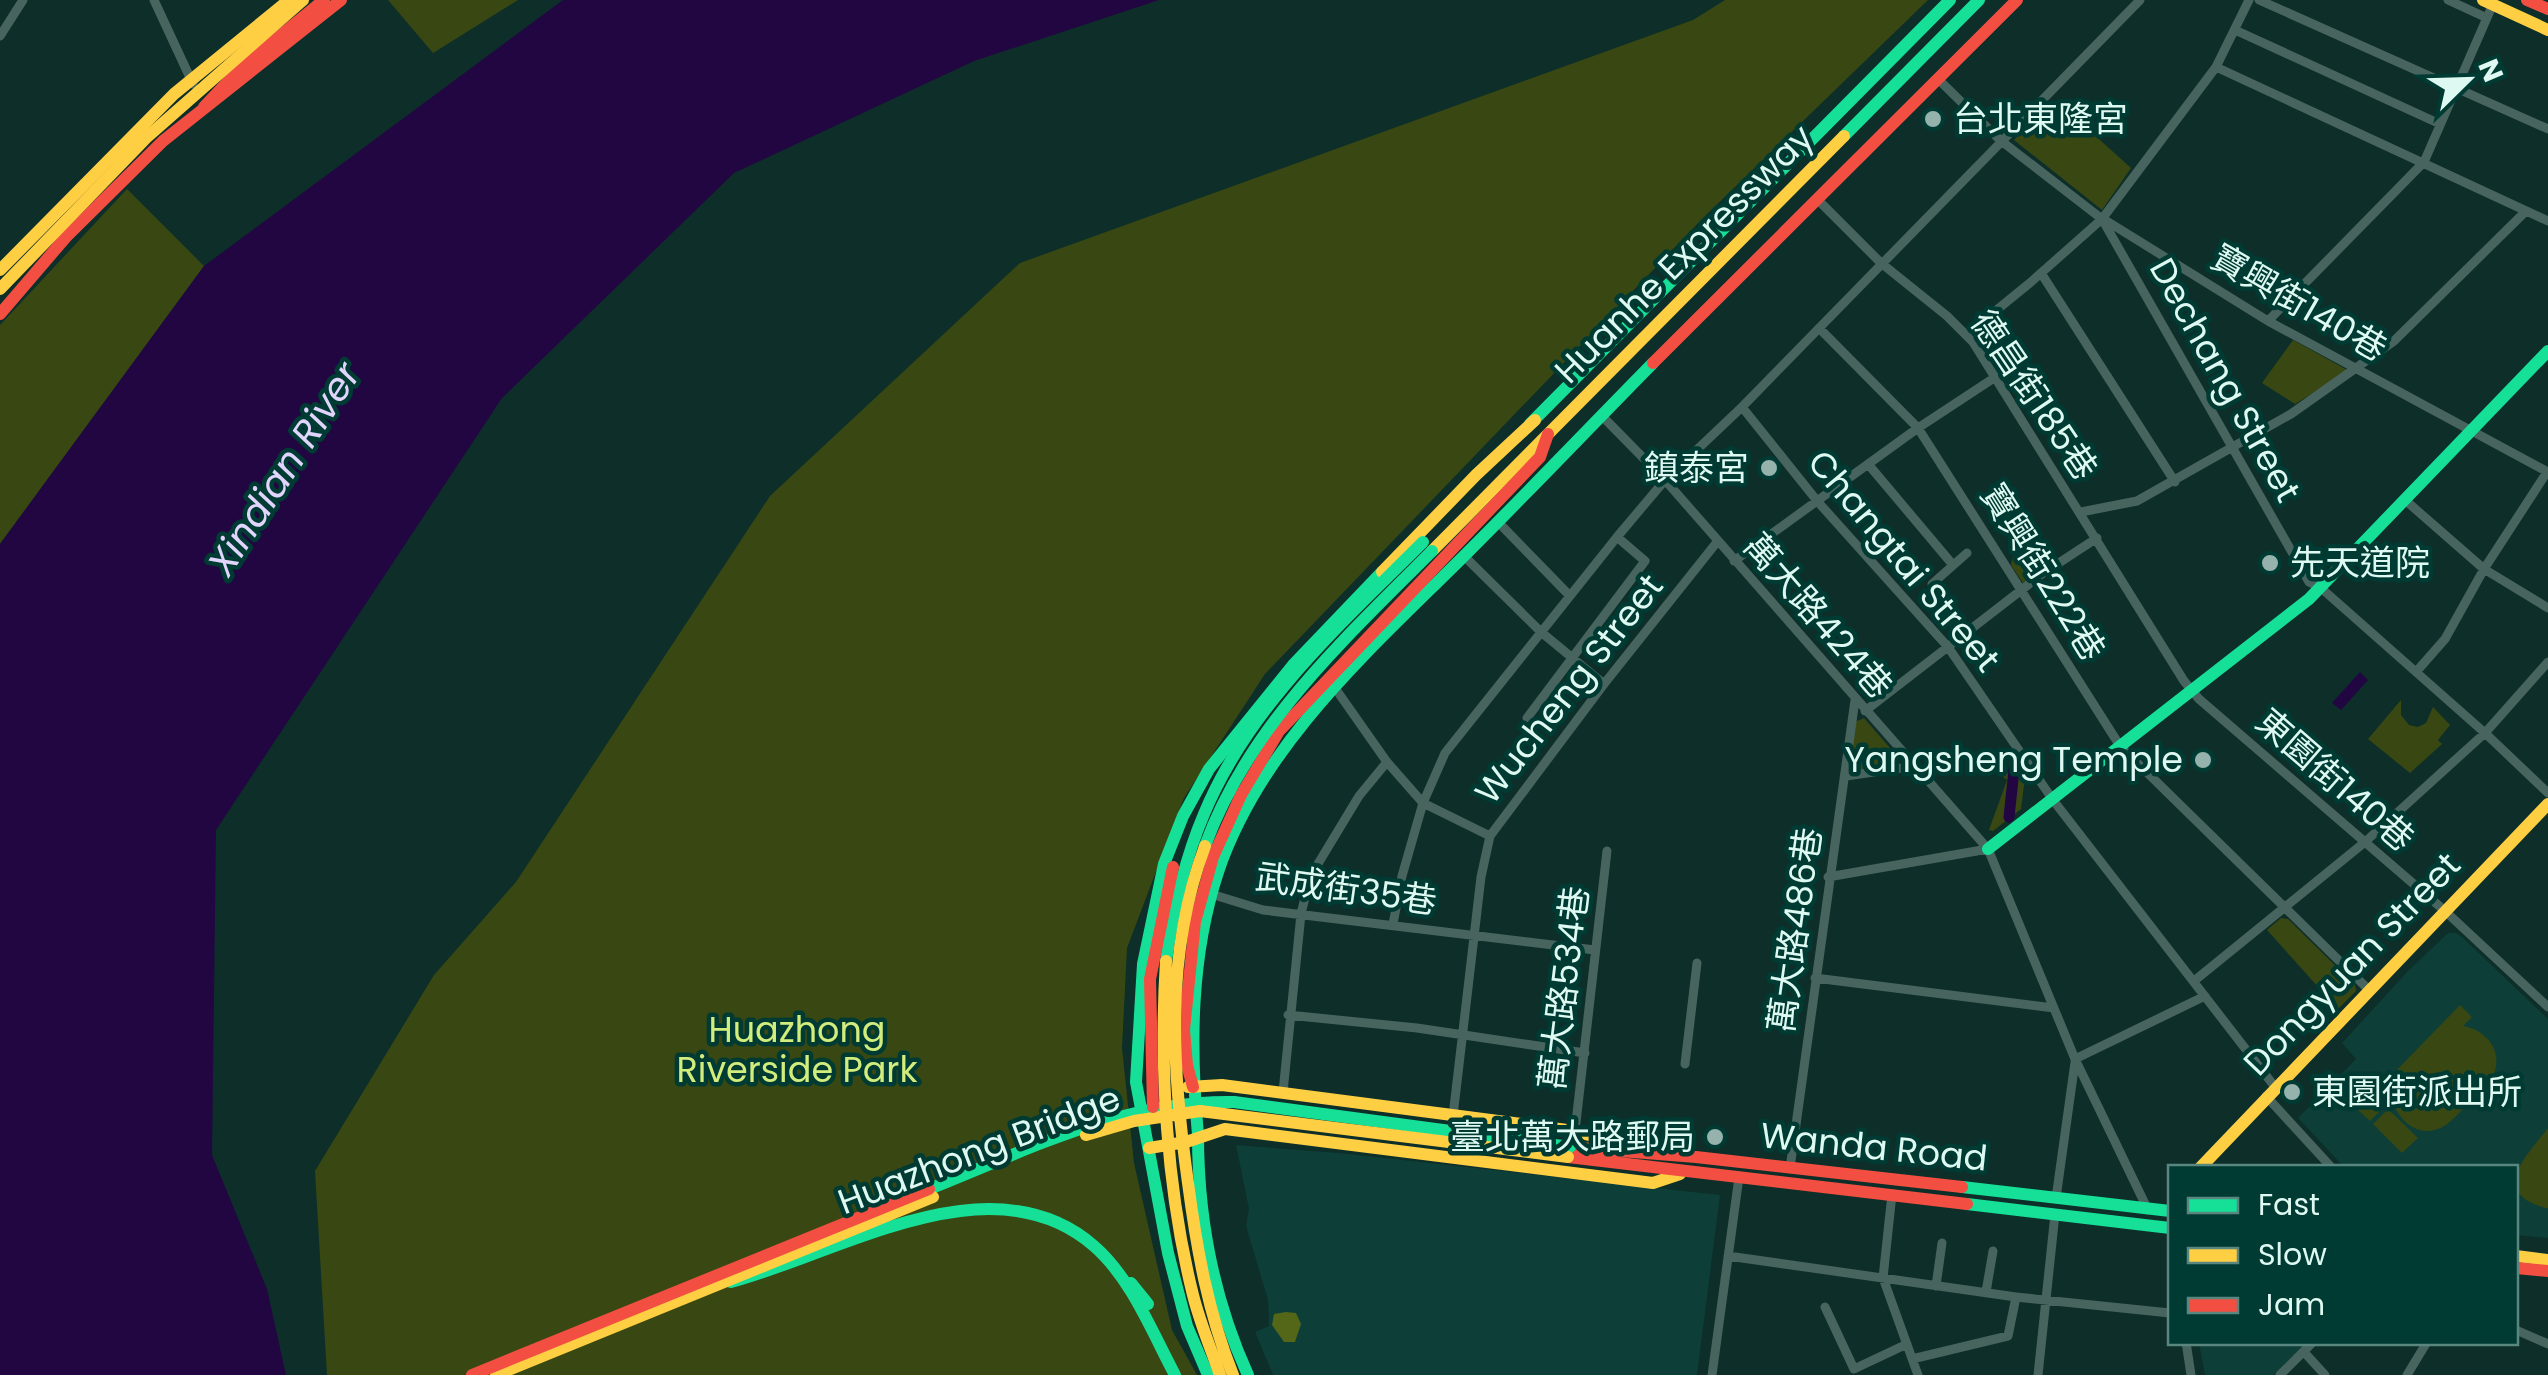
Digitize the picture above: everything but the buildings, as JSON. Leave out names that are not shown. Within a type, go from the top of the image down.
[{"type":"main road","points":[[0,270],[131,132],[238,37],[290,0]]},
{"type":"main road","points":[[0,290],[53,230],[156,129],[229,60],[303,0]]},
{"type":"main road","points":[[204,107],[244,65],[324,0]]},
{"type":"main road","points":[[0,314],[66,237],[163,141],[342,0]]},
{"type":"main road","name":"Huanhe Expressway","points":[[1427,546],[1535,420],[1950,0]]},
{"type":"main road","name":"Huanhe Expressway","points":[[1427,546],[1548,434],[1980,0]]},
{"type":"main road","points":[[1248,1375],[1224,1320],[1212,1278],[1201,1206],[1192,1087],[1198,965],[1211,894],[1232,839],[1259,786],[1286,743],[1335,688],[1600,415],[2017,0]]},
{"type":"main road","points":[[2527,0],[2548,9]]},
{"type":"main road","points":[[2487,6],[2548,30]]},
{"type":"main road","points":[[1988,849],[2320,588],[2548,352]]},
{"type":"main road","points":[[1208,1375],[1188,1326],[1168,1253],[1136,1082],[1143,964],[1164,864],[1183,816],[1209,769],[1305,652],[1476,474],[1535,420]]},
{"type":"main road","points":[[1192,1087],[1185,1040],[1188,966],[1200,888],[1224,824],[1248,778],[1278,731],[1540,458],[1548,434]]},
{"type":"main road","points":[[1153,1107],[1149,1010],[1156,939],[1173,867],[1200,800],[1300,672],[1427,546]]},
{"type":"main road","points":[[1233,1375],[1204,1290],[1177,1108],[1173,983],[1187,898],[1214,820],[1250,756],[1305,684],[1427,546]]},
{"type":"main road","points":[[1220,1375],[1186,1266],[1165,1110],[1161,997],[1165,949],[1187,858],[1208,804],[1230,763]]},
{"type":"main road","name":"Dongyuan Street","points":[[2203,1165],[2548,804]]},
{"type":"main road","points":[[1136,1082],[1156,1080],[1192,1087],[1222,1085],[1575,1131],[1687,1156]]},
{"type":"main road","points":[[1222,1085],[1208,1096],[1209,1116],[1225,1128]]},
{"type":"main road","name":"Huazhong Bridge","points":[[472,1375],[1103,1119],[1153,1107],[1202,1101],[1258,1104],[1687,1172]]},
{"type":"main road","name":"Huazhong Bridge","points":[[496,1375],[1081,1136],[1157,1116],[1200,1111],[1569,1152]]},
{"type":"main road","points":[[1149,1148],[1186,1142],[1225,1128],[1653,1183],[1687,1172]]},
{"type":"main road","name":"Wanda Road","points":[[1569,1152],[1687,1156],[2168,1211]]},
{"type":"main road","name":"Wanda Road","points":[[1687,1172],[2168,1228]]},
{"type":"main road","points":[[718,1284],[782,1270],[926,1217],[966,1207],[1030,1212],[1050,1218],[1093,1245],[1148,1304]]},
{"type":"main road","points":[[1093,1245],[1120,1280],[1175,1375]]},
{"type":"main road","points":[[2518,1256],[2548,1260]]},
{"type":"main road","points":[[2518,1268],[2548,1271]]},
{"type":"street","points":[[0,36],[23,0]]},
{"type":"street","points":[[154,0],[204,107]]},
{"type":"street","points":[[1393,924],[1423,803],[1445,753],[1540,632],[1665,480],[2140,0]]},
{"type":"street","points":[[1966,334],[2102,219],[2216,67],[2249,0]]},
{"type":"street","points":[[2258,0],[2548,129]]},
{"type":"street","points":[[2268,321],[2424,162],[2487,6],[2448,0]]},
{"type":"street","points":[[2235,30],[2440,124]]},
{"type":"street","points":[[2216,67],[2548,221]]},
{"type":"street","name":"Dechang Street","points":[[1938,78],[2000,140],[2102,219],[2309,582],[2486,733],[2548,793]]},
{"type":"street","name":"德昌街185巷","points":[[1817,199],[1881,263],[1966,334],[2081,512],[2136,501],[2291,414],[2394,340],[2526,210]]},
{"type":"street","name":"寶興街140巷","points":[[2102,219],[2268,321],[2548,472]]},
{"type":"street","points":[[2042,273],[2174,482]]},
{"type":"street","name":"寶興街222巷","points":[[1818,328],[1918,428],[2120,746],[2369,990]]},
{"type":"street","points":[[1734,561],[1994,378]]},
{"type":"street","name":"Changtai Street","points":[[1742,406],[1818,502],[1948,648],[2053,800],[2330,1165]]},
{"type":"street","name":"萬大路424巷","points":[[1600,415],[1665,480],[1988,849],[2075,1059],[2148,1210]]},
{"type":"street","points":[[1868,464],[1952,565]]},
{"type":"street","points":[[2416,672],[2445,640],[2484,569],[2548,472]]},
{"type":"street","points":[[2405,500],[2484,569],[2548,608]]},
{"type":"street","name":"東園街140巷","points":[[2081,512],[2192,690],[2445,911],[2548,1008]]},
{"type":"street","points":[[1498,522],[1570,596]]},
{"type":"street","points":[[1527,718],[1646,561],[1617,537]]},
{"type":"street","points":[[1865,711],[2097,538]]},
{"type":"street","name":"Wucheng Street","points":[[1453,1116],[1474,934],[1490,836],[1604,684],[1718,542]]},
{"type":"street","points":[[1932,584],[1966,553]]},
{"type":"street","points":[[1464,556],[1540,632],[1604,684]]},
{"type":"street","points":[[2194,982],[2365,842],[2486,733],[2548,662]]},
{"type":"street","points":[[1335,688],[1387,762],[1423,803],[1490,836]]},
{"type":"street","name":"萬大路486巷","points":[[1790,1168],[1855,700]]},
{"type":"street","points":[[1282,1092],[1301,914],[1310,878],[1358,796],[1387,762]]},
{"type":"street","points":[[1846,776],[1915,766]]},
{"type":"street","points":[[1828,876],[1988,849]]},
{"type":"street","name":"萬大路534巷","points":[[1575,1131],[1607,851]]},
{"type":"street","name":"武成街35巷","points":[[1211,894],[1263,910],[1595,950]]},
{"type":"street","points":[[1686,1064],[1697,963]]},
{"type":"street","points":[[1815,978],[2054,1008]]},
{"type":"street","points":[[2056,1198],[2075,1059],[2205,996]]},
{"type":"street","points":[[1288,1015],[1417,1028],[1585,1052]]},
{"type":"street","points":[[1712,1375],[1739,1177]]},
{"type":"street","points":[[1892,1194],[1882,1278],[1918,1375]]},
{"type":"street","points":[[2038,1375],[2055,1214]]},
{"type":"street","points":[[1936,1286],[1942,1243]]},
{"type":"street","points":[[1986,1292],[1993,1251]]},
{"type":"street","points":[[1728,1256],[2016,1297],[2168,1313]]},
{"type":"street","points":[[1912,1359],[2008,1336],[2016,1297]]},
{"type":"street","points":[[1825,1307],[1854,1369],[1907,1344]]},
{"type":"street","points":[[2518,1331],[2548,1344]]},
{"type":"street","points":[[2186,1345],[2191,1375]]},
{"type":"street","points":[[2280,1375],[2310,1345]]},
{"type":"street","points":[[2407,1375],[2425,1345]]},
{"type":"street","points":[[2304,1352],[2325,1375]]},
{"type":"shaded area","points":[[2448,933],[2456,933],[2548,1019],[2548,1238],[2518,1235],[2518,1165],[2342,1165],[2298,1118],[2356,1059],[2342,1043]]},
{"type":"shaded area","points":[[1236,1145],[1720,1195],[1697,1375],[1273,1375],[1255,1332],[1269,1326],[1268,1300],[1246,1226],[1249,1209]]},
{"type":"shaded area","points":[[2199,1345],[2304,1345],[2274,1375],[2205,1375]]},
{"type":"green space","points":[[388,0],[518,0],[433,53]]},
{"type":"green space","name":"Huazhong Riverside Park","points":[[1725,0],[1928,0],[1704,217],[1265,674],[1184,798],[1127,948],[1122,1048],[1134,1163],[1172,1330],[1197,1375],[327,1375],[315,1171],[434,975],[516,882],[770,496],[1020,263],[1693,20]]},
{"type":"green space","points":[[2050,104],[2079,136],[2090,131],[2131,168],[2102,210],[2014,140]]},
{"type":"green space","points":[[127,189],[204,266],[0,544],[0,325]]},
{"type":"green space","points":[[2293,340],[2349,371],[2295,404],[2262,383]]},
{"type":"green space","points":[[2014,507],[2033,549],[2038,571],[2023,583],[2011,565],[2016,544],[2006,514]]},
{"type":"green space","points":[[2401,700],[2401,715],[2409,725],[2418,727],[2426,723],[2433,707],[2450,725],[2438,740],[2442,744],[2410,773],[2368,739]]},
{"type":"green space","points":[[1864,718],[1897,756],[1894,765],[1855,772],[1848,766],[1855,722]]},
{"type":"green space","points":[[2021,762],[2026,769],[2021,809],[1993,831],[1989,830],[2007,780],[2003,777]]},
{"type":"green space","points":[[2281,918],[2288,919],[2355,985],[2356,991],[2338,1009],[2267,930]]},
{"type":"green space","points":[[2460,1005],[2472,1017],[2463,1026],[2480,1033],[2492,1045],[2496,1061],[2489,1082],[2452,1120],[2437,1129],[2412,1127],[2399,1115],[2392,1099],[2370,1121],[2358,1110]]},
{"type":"green space","points":[[2388,1109],[2418,1138],[2402,1153],[2373,1124]]},
{"type":"green space","points":[[2548,1128],[2548,1208],[2519,1193],[2518,1171]]},
{"type":"green space","points":[[1296,1313],[1301,1324],[1295,1342],[1284,1342],[1272,1325],[1274,1314]]},
{"type":"water","name":"Xindian River","points":[[563,0],[1159,0],[974,61],[734,173],[502,398],[216,830],[212,1155],[267,1289],[286,1375],[0,1375],[0,544],[204,266]]},
{"type":"water","points":[[2360,672],[2368,680],[2341,710],[2332,703]]},
{"type":"waterway","points":[[2009,817],[2014,770]]},
{"type":"traffic: fast","points":[[1530,424],[1950,0]]},
{"type":"traffic: fast","points":[[1844,136],[1979,0]]},
{"type":"traffic: fast","points":[[1988,849],[2309,599],[2548,351]]},
{"type":"traffic: fast","points":[[1198,1135],[1193,1036],[1202,937],[1218,872],[1237,825],[1262,781],[1291,739],[1359,661],[1653,363]]},
{"type":"traffic: fast","points":[[1166,961],[1180,886],[1197,832],[1223,774],[1272,701],[1300,668],[1423,542]]},
{"type":"traffic: fast","points":[[1205,846],[1224,802],[1273,723],[1333,652],[1432,551]]},
{"type":"traffic: fast","points":[[1208,1375],[1187,1326],[1168,1253],[1136,1082],[1143,964],[1164,864],[1183,816],[1209,769],[1293,665],[1382,572]]},
{"type":"traffic: fast","points":[[929,1189],[1041,1143],[1115,1118],[1193,1104],[1234,1102],[1570,1147]]},
{"type":"traffic: fast","points":[[1198,1135],[1201,1198],[1210,1258],[1225,1317],[1248,1375]]},
{"type":"traffic: fast","points":[[1962,1187],[2168,1211]]},
{"type":"traffic: fast","points":[[1967,1204],[2168,1228]]},
{"type":"traffic: fast","points":[[731,1282],[915,1220],[963,1211],[1010,1210],[1054,1221],[1094,1246],[1140,1306],[1175,1375]]},
{"type":"traffic: fast","points":[[1131,1283],[1148,1304]]},
{"type":"traffic: slow","points":[[0,270],[174,94],[289,0]]},
{"type":"traffic: slow","points":[[0,289],[146,138],[303,0]]},
{"type":"traffic: slow","points":[[2483,0],[2548,30]]},
{"type":"traffic: slow","points":[[1432,551],[1844,136]]},
{"type":"traffic: slow","points":[[1382,572],[1535,420]]},
{"type":"traffic: slow","points":[[2203,1165],[2548,804]]},
{"type":"traffic: slow","points":[[1205,846],[1192,887],[1177,971],[1178,1098],[1200,1257],[1210,1304],[1233,1375]]},
{"type":"traffic: slow","points":[[1166,961],[1165,1087],[1171,1172],[1193,1295],[1220,1375]]},
{"type":"traffic: slow","points":[[1188,1087],[1222,1085],[1575,1131],[1648,1145]]},
{"type":"traffic: slow","points":[[1086,1135],[1134,1121],[1200,1111],[1568,1157]]},
{"type":"traffic: slow","points":[[1149,1148],[1186,1142],[1225,1129],[1653,1183],[1680,1174]]},
{"type":"traffic: slow","points":[[496,1375],[933,1197]]},
{"type":"traffic: slow","points":[[2518,1256],[2548,1260]]},
{"type":"traffic: jam","points":[[204,107],[244,65],[324,0]]},
{"type":"traffic: jam","points":[[0,314],[66,237],[163,141],[341,0]]},
{"type":"traffic: jam","points":[[1653,363],[2017,0]]},
{"type":"traffic: jam","points":[[2527,0],[2548,9]]},
{"type":"traffic: jam","points":[[1193,1087],[1184,1030],[1195,922],[1213,857],[1241,795],[1279,731],[1540,457],[1548,434]]},
{"type":"traffic: jam","points":[[1153,1107],[1150,979],[1173,867]]},
{"type":"traffic: jam","points":[[1570,1147],[1962,1187]]},
{"type":"traffic: jam","points":[[1568,1157],[1967,1204]]},
{"type":"traffic: jam","points":[[472,1375],[929,1189]]},
{"type":"traffic: jam","points":[[2518,1268],[2548,1271]]},
{"type":"place","name":"台北東隆宮","points":[[1933,119]]},
{"type":"place","name":"鎮泰宮","points":[[1769,468]]},
{"type":"place","name":"先天道院","points":[[2270,563]]},
{"type":"place","name":"Yangsheng Temple","points":[[2203,760]]},
{"type":"place","name":"東園街派出所","points":[[2292,1092]]},
{"type":"place","name":"臺北萬大路郵局","points":[[1715,1137]]}]
